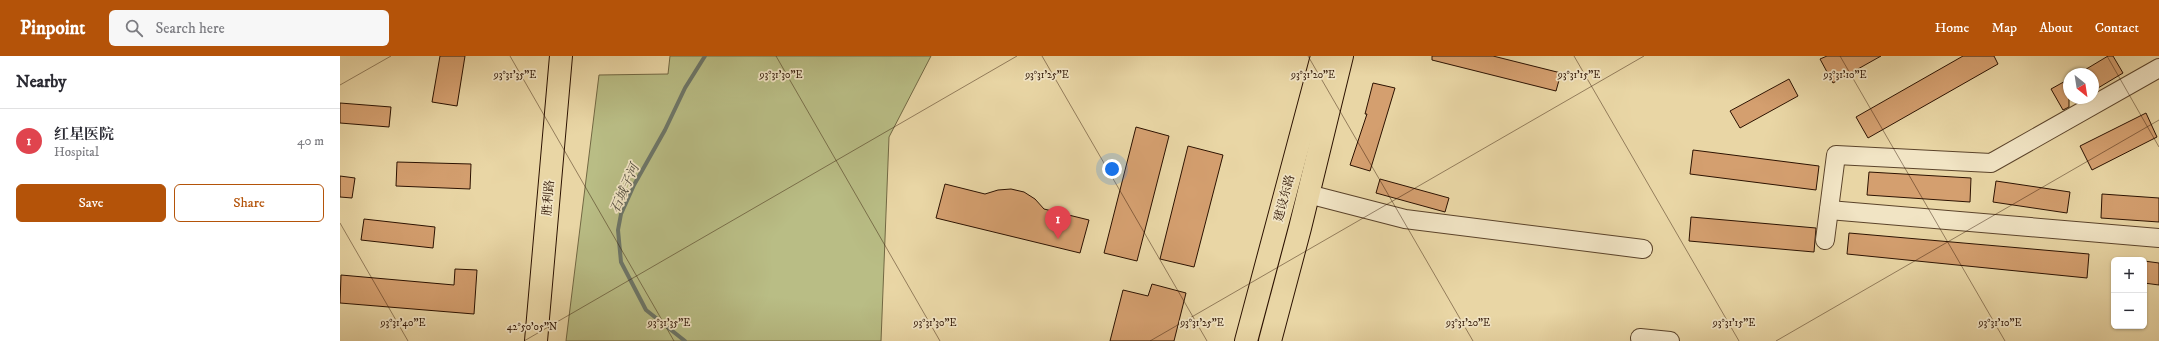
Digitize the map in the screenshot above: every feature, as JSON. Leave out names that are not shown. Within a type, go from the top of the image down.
[{"type":"main road","name":"胜利路","points":[[536,341],[561,56]]},
{"type":"main road","name":"建设东路","points":[[1246,341],[1322,56]]},
{"type":"main road","name":"建设东路","points":[[1270,341],[1342,56]]},
{"type":"street","points":[[1825,240],[1836,154],[1991,163],[2159,68]]},
{"type":"street","points":[[1308,194],[1405,219],[1643,249]]},
{"type":"street","points":[[1829,210],[2159,238]]},
{"type":"street","points":[[1640,338],[1670,341]]},
{"type":"green space","points":[[670,56],[931,56],[889,137],[881,341],[566,341],[599,75],[668,74]]},
{"type":"building","points":[[440,56],[465,56],[457,106],[432,102]]},
{"type":"building","points":[[1432,56],[1493,56],[1561,73],[1556,91],[1432,60]]},
{"type":"building","points":[[1827,56],[1881,56],[1833,83],[1820,59]]},
{"type":"building","points":[[1963,56],[1994,56],[1998,64],[1868,138],[1856,117]]},
{"type":"building","points":[[2108,56],[2113,56],[2123,73],[2099,87],[2099,68],[2088,68]]},
{"type":"building","points":[[1789,79],[1798,96],[1740,128],[1730,111]]},
{"type":"building","points":[[2063,82],[2063,104],[2069,104],[2069,107],[2063,110],[2051,89]]},
{"type":"building","points":[[1373,83],[1395,88],[1370,171],[1350,165],[1367,114],[1365,114]]},
{"type":"building","points":[[340,103],[391,107],[389,127],[340,123]]},
{"type":"building","points":[[2146,113],[2157,137],[2092,170],[2080,146]]},
{"type":"building","points":[[1136,127],[1169,136],[1137,261],[1104,253]]},
{"type":"building","points":[[1188,146],[1223,155],[1194,267],[1160,259]]},
{"type":"building","points":[[1693,150],[1819,166],[1816,190],[1690,174]]},
{"type":"building","points":[[397,162],[471,164],[470,189],[396,186]]},
{"type":"building","points":[[1869,172],[1971,178],[1970,202],[1867,195]]},
{"type":"building","points":[[340,176],[355,178],[352,198],[340,197]]},
{"type":"building","points":[[1380,179],[1449,198],[1445,212],[1376,193]]},
{"type":"building","points":[[1996,181],[2070,192],[2067,213],[1993,202]]},
{"type":"building","points":[[945,184],[985,194],[998,190],[1011,189],[1024,192],[1035,199],[1044,209],[1089,220],[1080,253],[936,218]]},
{"type":"building","points":[[2102,194],[2159,198],[2159,222],[2101,218]]},
{"type":"building","points":[[1691,217],[1816,228],[1814,252],[1689,241]]},
{"type":"building","points":[[364,219],[435,227],[433,248],[361,240]]},
{"type":"building","points":[[1849,233],[2089,254],[2087,278],[1847,254]]},
{"type":"building","points":[[2147,261],[2159,263],[2159,285],[2147,283]]},
{"type":"building","points":[[455,269],[477,270],[474,314],[340,303],[341,275],[454,285]]},
{"type":"building","points":[[1152,284],[1186,293],[1174,341],[1110,341],[1123,290],[1148,296]]},
{"type":"waterway","name":"石城子河","points":[[685,341],[646,310],[621,262],[618,230],[621,214],[634,185],[665,130],[685,88],[705,56]]},
{"type":"place","name":"红星医院","points":[[1058,239]]}]
